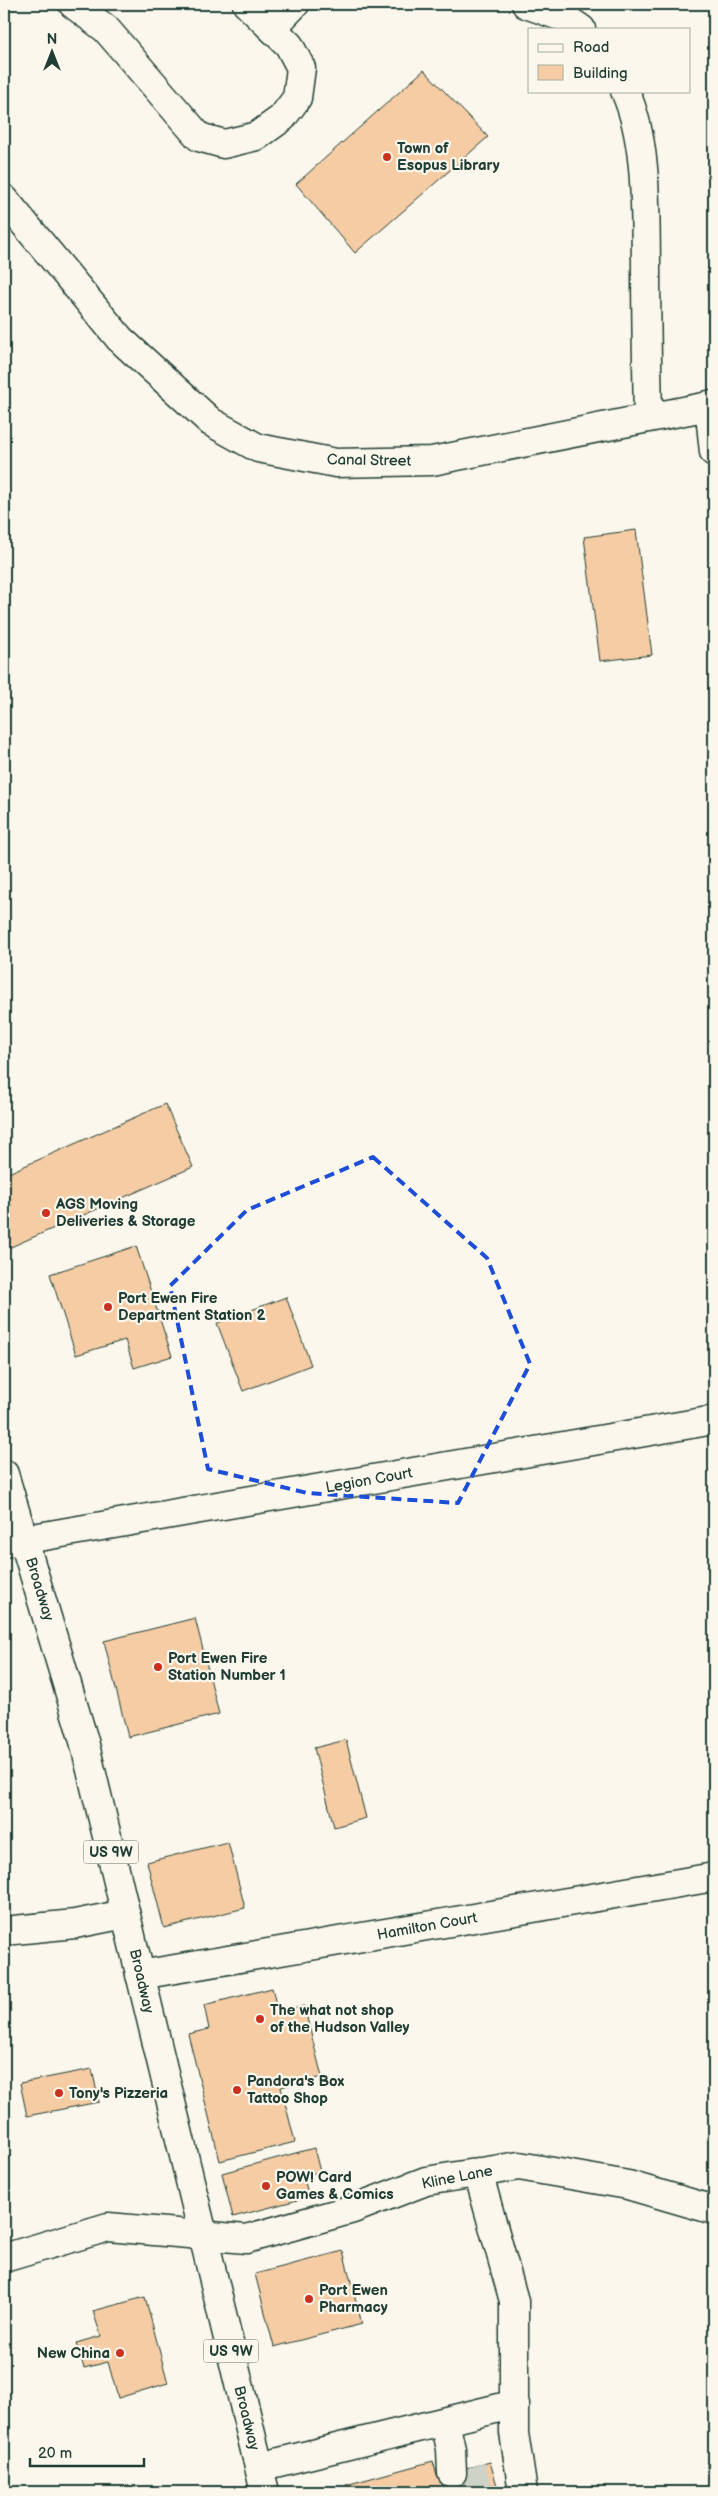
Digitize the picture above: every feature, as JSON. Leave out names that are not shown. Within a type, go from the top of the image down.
[{"type":"main road","points":[[73,4],[106,29],[200,137],[224,144],[257,136],[282,118],[296,98],[301,68],[290,45],[247,4]]},
{"type":"main road","points":[[272,28],[295,4]]},
{"type":"main road","points":[[526,4],[565,18],[580,28]]},
{"type":"main road","points":[[625,92],[630,102],[639,141],[645,213],[648,417]]},
{"type":"main road","name":"Canal Street","points":[[4,199],[120,339],[211,422],[258,448],[336,463],[432,461],[712,405]]},
{"type":"main road","points":[[712,405],[714,452]]},
{"type":"main road","name":"Legion Court","points":[[14,1541],[714,1420]]},
{"type":"main road","name":"Broadway","points":[[4,1474],[14,1541],[84,1741],[262,2480]]},
{"type":"main road","name":"Hamilton Court","points":[[140,1975],[714,1877]]},
{"type":"main road","points":[[4,1932],[75,1924],[126,1914]]},
{"type":"main road","name":"Kline Lane","points":[[4,2258],[108,2227],[246,2239],[353,2209],[426,2180],[519,2166],[628,2185],[714,2210]]},
{"type":"main road","points":[[478,2172],[514,2301],[514,2433],[524,2492]]},
{"type":"main road","points":[[262,2480],[343,2447],[515,2404]]},
{"type":"main road","points":[[444,2422],[458,2463]]},
{"type":"highlighted area","points":[[373,1157],[487,1258],[530,1364],[458,1503],[307,1493],[208,1469],[170,1286],[247,1210]]},
{"type":"building","name":"Town of Esopus Library","points":[[424,70],[488,137],[355,253],[296,184]]},
{"type":"building","points":[[636,530],[652,655],[600,661],[584,537]]},
{"type":"building","name":"AGS Moving Deliveries & Storage","points":[[165,1104],[193,1167],[4,1250],[4,1175]]},
{"type":"building","name":"Port Ewen Fire Department Station 2","points":[[136,1246],[172,1356],[134,1368],[125,1340],[76,1355],[50,1274]]},
{"type":"building","points":[[286,1297],[311,1365],[243,1391],[217,1323]]},
{"type":"building","points":[[195,1618],[219,1714],[128,1737],[104,1641]]},
{"type":"building","points":[[346,1740],[366,1818],[334,1827],[314,1748]]},
{"type":"building","points":[[228,1842],[245,1908],[164,1928],[147,1862]]},
{"type":"building","points":[[272,1988],[278,2013],[304,2006],[322,2077],[281,2087],[295,2142],[220,2161],[188,2034],[209,2029],[204,2005]]},
{"type":"building","name":"Tony's Pizzeria","points":[[92,2069],[99,2102],[27,2116],[20,2083]]},
{"type":"building","name":"POW! Card Games & Comics","points":[[314,2148],[320,2172],[303,2175],[309,2197],[233,2217],[222,2173]]},
{"type":"building","name":"Port Ewen Pharmacy","points":[[343,2251],[362,2324],[274,2347],[255,2274]]},
{"type":"building","name":"New China","points":[[145,2297],[168,2383],[118,2398],[108,2362],[84,2368],[76,2343],[101,2336],[93,2311]]},
{"type":"building","points":[[433,2461],[437,2476],[490,2462],[499,2492],[348,2492],[346,2485]]},
{"type":"tunnel","points":[[471,2467],[479,2492]]},
{"type":"tunnel","points":[[452,2473],[457,2492]]},
{"type":"place","name":"Town of Esopus Library","points":[[387,157]]},
{"type":"place","name":"AGS Moving Deliveries & Storage","points":[[46,1213]]},
{"type":"place","name":"Port Ewen Fire Department Station 2","points":[[108,1307]]},
{"type":"place","name":"Port Ewen Fire Station Number 1","points":[[158,1667]]},
{"type":"place","name":"The what not shop of the Hudson Valley","points":[[260,2019]]},
{"type":"place","name":"Pandora's Box Tattoo Shop","points":[[237,2090]]},
{"type":"place","name":"Tony's Pizzeria","points":[[59,2093]]},
{"type":"place","name":"POW! Card Games & Comics","points":[[266,2186]]},
{"type":"place","name":"Port Ewen Pharmacy","points":[[309,2299]]},
{"type":"place","name":"New China","points":[[120,2353]]}]
